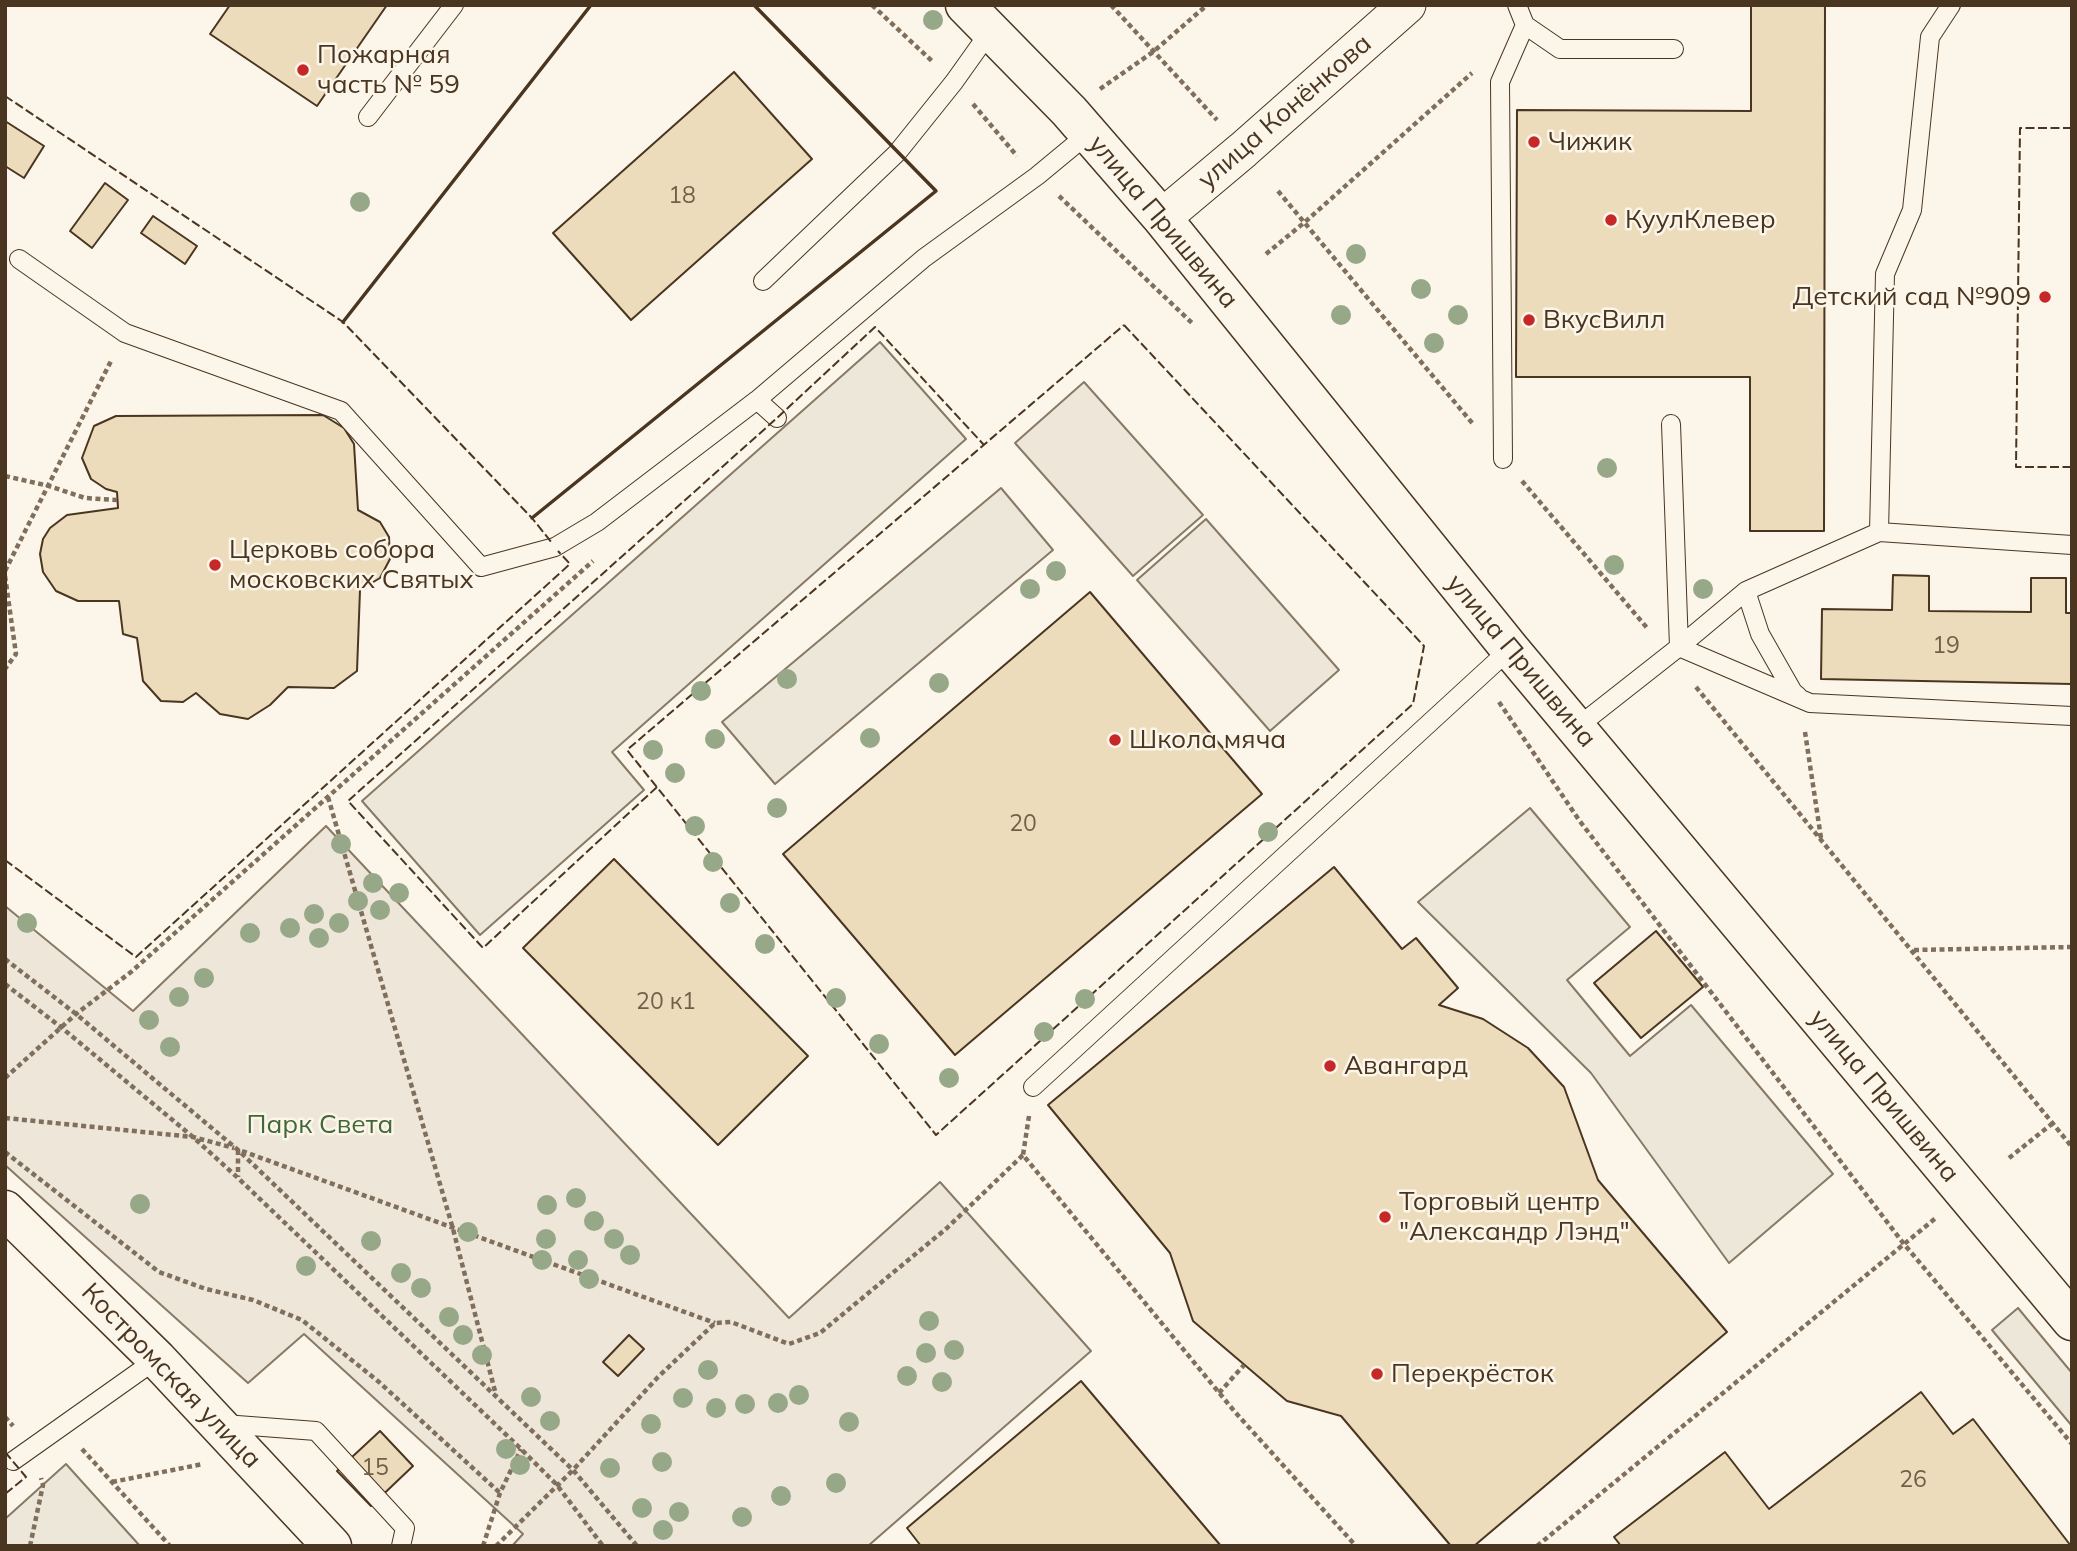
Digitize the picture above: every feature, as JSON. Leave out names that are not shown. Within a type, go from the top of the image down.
[{"type":"street","name":"улица Конёнкова","points":[[1162,218],[1407,5]]},
{"type":"street","name":"улица Пришвина","points":[[978,18],[1089,134],[1162,218],[1510,649],[2068,1308]]},
{"type":"street","name":"Костромская улица","points":[[5,1210],[157,1359],[332,1546]]},
{"type":"lane","points":[[368,117],[454,5]]},
{"type":"lane","points":[[1517,5],[1525,25],[1560,49],[1674,49]]},
{"type":"lane","points":[[1879,532],[1885,274],[1912,211],[1930,37],[1951,5]]},
{"type":"lane","points":[[763,281],[897,153],[954,82],[978,18]]},
{"type":"lane","points":[[1503,459],[1500,82],[1525,25]]},
{"type":"lane","points":[[19,259],[125,333],[341,411],[481,567],[555,547],[597,522],[757,400],[924,258],[1037,176],[1089,134]]},
{"type":"lane","points":[[757,400],[777,418]]},
{"type":"lane","points":[[1671,424],[1674,650]]},
{"type":"lane","points":[[1576,728],[1746,591],[1879,532],[2072,545]]},
{"type":"lane","points":[[1746,591],[1760,634],[1793,692],[1805,701]]},
{"type":"lane","points":[[1033,1087],[1510,649]]},
{"type":"lane","points":[[1674,650],[1805,701],[2072,716]]},
{"type":"lane","points":[[13,1461],[157,1359]]},
{"type":"lane","points":[[219,1424],[316,1432],[405,1528],[401,1546]]},
{"type":"path","points":[[1111,5],[1219,122]]},
{"type":"path","points":[[1097,91],[1153,52],[1207,5]]},
{"type":"path","points":[[1266,254],[1475,70]]},
{"type":"path","points":[[5,669],[16,654],[5,573],[125,333]]},
{"type":"path","points":[[5,476],[85,498],[117,500]]},
{"type":"path","points":[[5,1078],[76,1014],[131,972],[608,548],[597,522]]},
{"type":"path","points":[[1674,650],[1821,839],[2072,1147]]},
{"type":"path","points":[[1805,701],[1821,839]]},
{"type":"path","points":[[328,797],[453,1229],[496,1396]]},
{"type":"path","points":[[1913,950],[2072,947]]},
{"type":"path","points":[[5,959],[76,1014],[238,1150],[573,1470],[637,1546]]},
{"type":"path","points":[[5,984],[193,1137],[238,1178],[521,1448],[557,1485],[603,1546]]},
{"type":"path","points":[[5,1118],[193,1137],[238,1150],[715,1323],[732,1322],[789,1344],[820,1333],[947,1228],[1023,1155],[1033,1087]]},
{"type":"path","points":[[2009,1158],[2053,1123]]},
{"type":"path","points":[[238,1150],[238,1178]]},
{"type":"path","points":[[5,1152],[159,1272],[206,1289],[253,1300],[302,1320],[379,1382],[500,1493]]},
{"type":"path","points":[[1023,1155],[1219,1393],[1356,1546]]},
{"type":"path","points":[[1537,1546],[1943,1212]]},
{"type":"path","points":[[496,1546],[573,1470],[658,1377],[715,1323]]},
{"type":"path","points":[[1219,1393],[1244,1365]]},
{"type":"path","points":[[64,1427],[170,1546]]},
{"type":"path","points":[[483,1546],[500,1493],[521,1448]]},
{"type":"path","points":[[111,1482],[214,1462]]},
{"type":"green space","points":[[1084,382],[1203,515],[1133,576],[1015,443]]},
{"type":"green space","points":[[1206,519],[1339,670],[1270,731],[1137,580]]},
{"type":"green space","name":"Парк Света","points":[[326,826],[789,1318],[940,1182],[1091,1351],[868,1546],[512,1546],[523,1534],[304,1334],[248,1383],[5,1165],[5,906],[133,1011]]},
{"type":"shaded area","points":[[880,342],[966,439],[612,752],[644,790],[480,935],[362,801]]},
{"type":"shaded area","points":[[1001,488],[1053,550],[775,784],[722,722]]},
{"type":"shaded area","points":[[1530,808],[1630,927],[1567,980],[1630,1056],[1691,1005],[1833,1174],[1729,1263],[1591,1073],[1418,902]]},
{"type":"shaded area","points":[[2018,1308],[2072,1373],[2072,1426],[1992,1330]]},
{"type":"shaded area","points":[[66,1464],[140,1546],[5,1546],[5,1519]]},
{"type":"building","name":"Пожарная часть № 59","points":[[230,5],[387,5],[317,106],[210,34]]},
{"type":"building","points":[[1751,5],[1825,5],[1824,531],[1750,531],[1750,377],[1516,377],[1517,110],[1751,111]]},
{"type":"building","points":[[734,72],[812,159],[631,320],[553,233]]},
{"type":"building","points":[[5,121],[44,146],[24,178],[5,166]]},
{"type":"building","points":[[105,183],[128,200],[92,248],[70,231]]},
{"type":"building","points":[[153,216],[197,246],[185,264],[141,233]]},
{"type":"building","name":"Церковь собора московских Святых","points":[[323,415],[344,428],[354,444],[358,510],[380,522],[389,537],[390,559],[380,578],[360,590],[357,671],[334,688],[288,687],[270,705],[248,719],[220,714],[196,693],[183,702],[161,701],[143,681],[137,638],[123,634],[119,601],[78,601],[56,591],[43,572],[40,554],[43,539],[50,528],[67,515],[118,508],[117,492],[106,489],[91,479],[82,458],[94,426],[116,416]]},
{"type":"building","points":[[1893,575],[1929,576],[1929,611],[2031,612],[2031,578],[2066,578],[2066,613],[2072,613],[2072,684],[1821,679],[1822,609],[1892,610]]},
{"type":"building","points":[[1090,592],[1262,794],[955,1055],[783,854]]},
{"type":"building","points":[[614,859],[808,1056],[718,1145],[523,948]]},
{"type":"building","name":"Торговый центр \"Александр Лэнд\"","points":[[1334,867],[1402,949],[1416,938],[1458,988],[1439,1005],[1483,1019],[1528,1048],[1564,1087],[1598,1180],[1727,1332],[1474,1546],[1451,1546],[1341,1416],[1287,1401],[1193,1321],[1170,1253],[1048,1105]]},
{"type":"building","points":[[1656,931],[1703,987],[1641,1038],[1594,983]]},
{"type":"building","points":[[629,1335],[644,1349],[618,1376],[603,1362]]},
{"type":"building","points":[[1081,1381],[1221,1546],[921,1546],[907,1528]]},
{"type":"building","points":[[1921,1392],[1953,1434],[1973,1419],[2071,1546],[1621,1546],[1614,1537],[1725,1452],[1769,1509]]},
{"type":"building","points":[[380,1431],[413,1466],[371,1506],[337,1471]]},
{"type":"fence","points":[[5,96],[343,322],[532,518],[552,543]]},
{"type":"fence","points":[[2072,128],[2020,128],[2016,467],[2072,467]]},
{"type":"fence","points":[[1124,325],[1424,646],[1413,704],[936,1135],[627,750],[1124,325]]},
{"type":"fence","points":[[657,787],[483,948],[348,801],[777,418],[875,327],[984,445]]},
{"type":"fence","points":[[5,860],[136,957],[570,564],[558,551]]},
{"type":"fence","points":[[5,1452],[26,1477],[5,1494]]},
{"type":"wall","points":[[343,322],[591,5]]},
{"type":"wall","points":[[532,518],[936,191],[754,5]]},
{"type":"place","name":"Пожарная часть № 59","points":[[303,70]]},
{"type":"place","name":"Чижик","points":[[1534,142]]},
{"type":"place","name":"КуулКлевер","points":[[1611,220]]},
{"type":"place","name":"Детский сад №909","points":[[2045,297]]},
{"type":"place","name":"ВкусВилл","points":[[1529,320]]},
{"type":"place","name":"Церковь собора московских Святых","points":[[215,565]]},
{"type":"place","name":"Школа мяча","points":[[1115,740]]},
{"type":"place","name":"Авангард","points":[[1330,1066]]},
{"type":"place","name":"Торговый центр \"Александр Лэнд\"","points":[[1385,1217]]},
{"type":"place","name":"Перекрёсток","points":[[1377,1374]]}]
